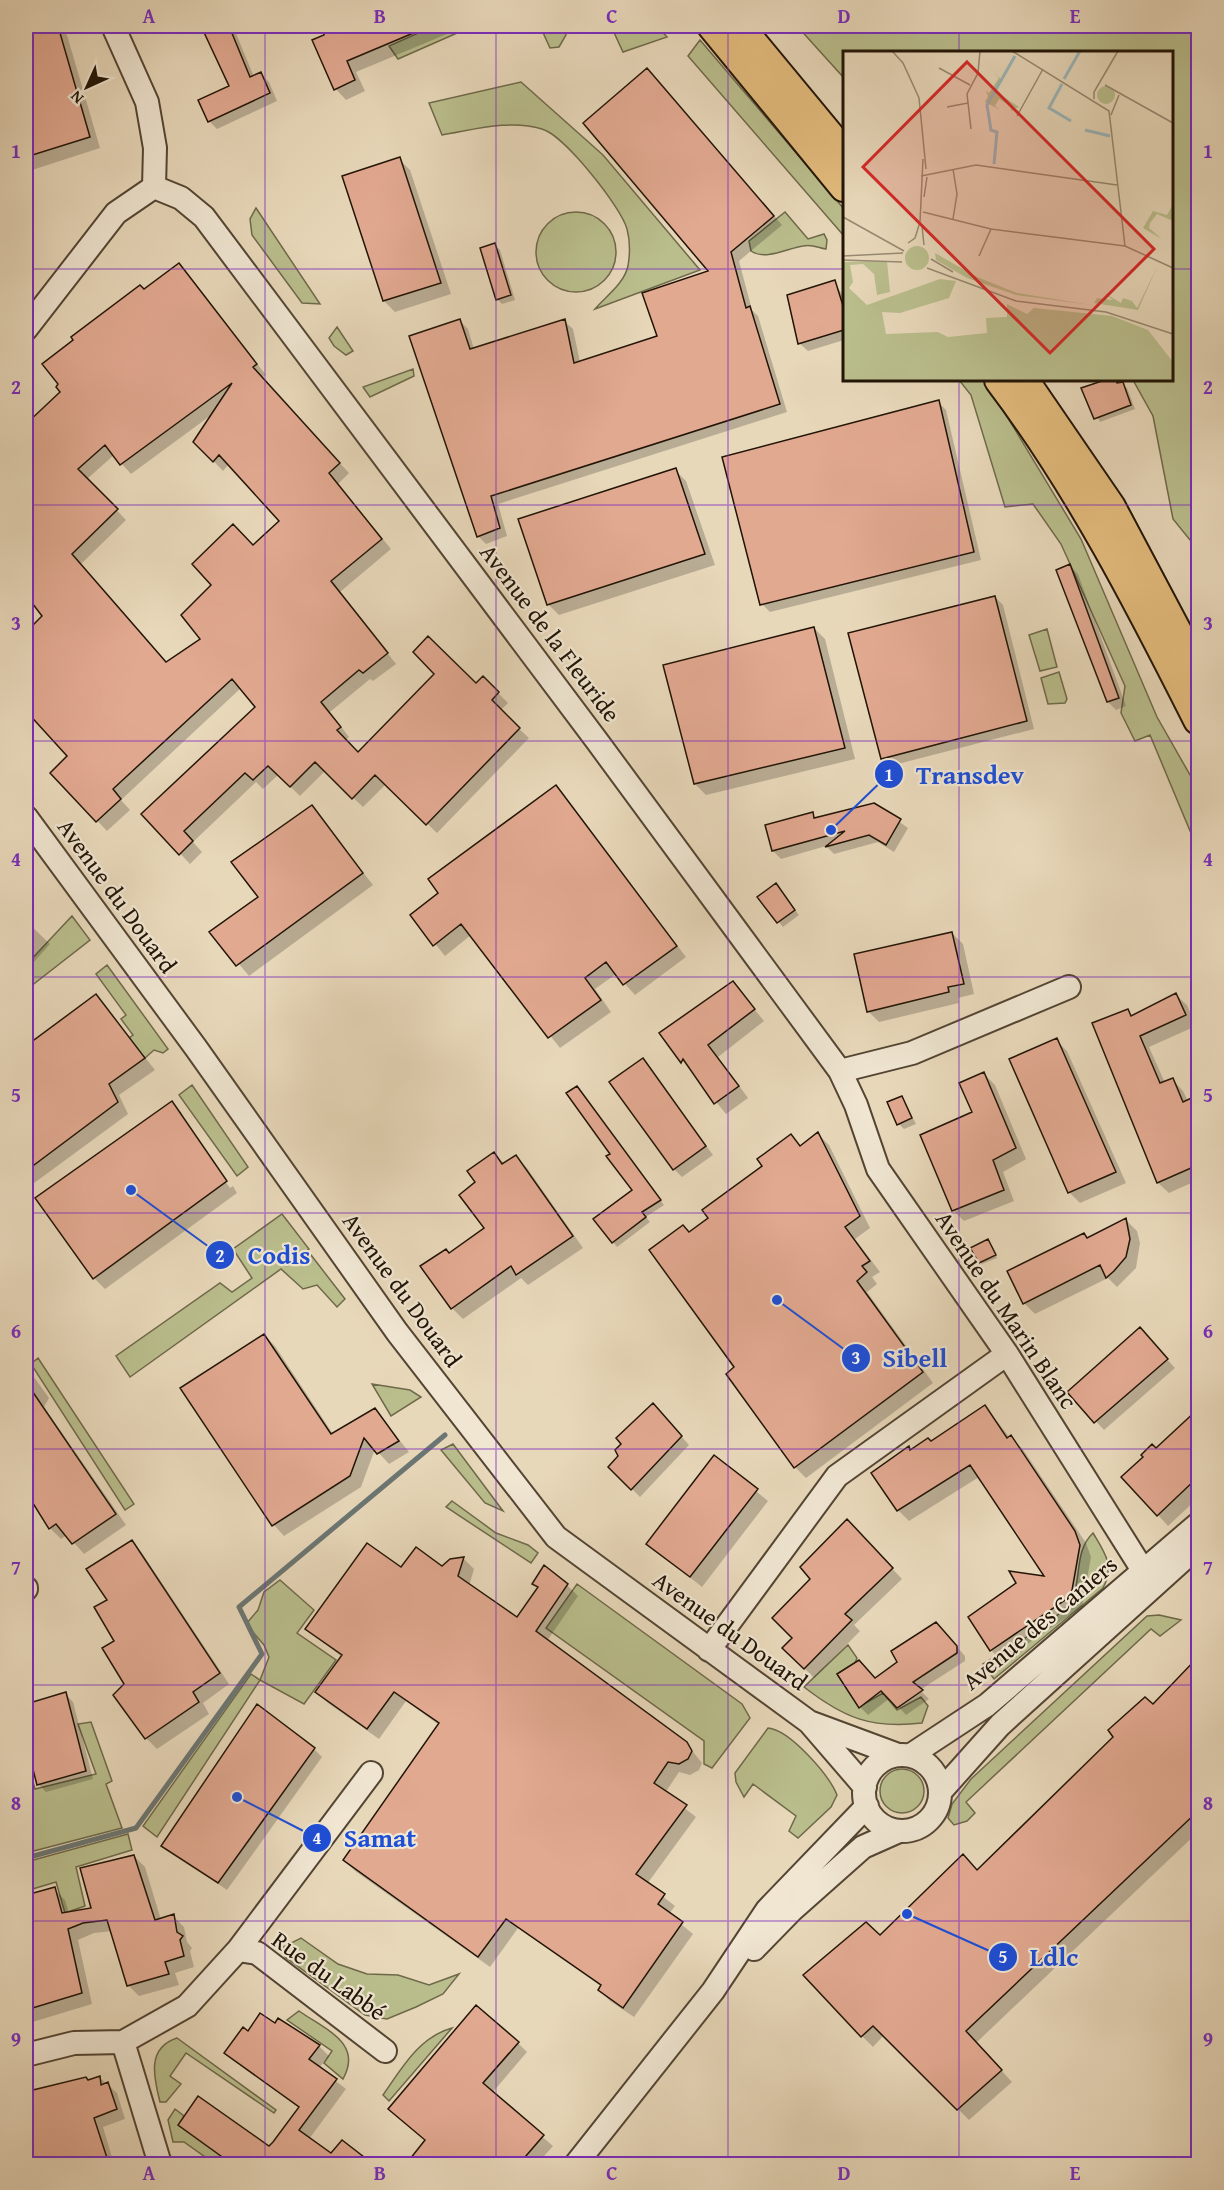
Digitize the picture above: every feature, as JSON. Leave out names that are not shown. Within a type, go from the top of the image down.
[{"type":"main road","points":[[711,26],[843,186]]},
{"type":"main road","points":[[739,26],[843,152]]},
{"type":"main road","points":[[1000,381],[1090,518],[1138,602],[1198,720]]},
{"type":"main road","points":[[1025,381],[1112,507],[1198,671]]},
{"type":"street","points":[[26,328],[116,213],[154,187],[155,148],[147,102],[113,26]]},
{"type":"street","name":"Avenue de la Fleuride","points":[[154,187],[181,198],[204,216],[840,1071]]},
{"type":"street","name":"Avenue du Douard","points":[[26,817],[196,1048],[397,1332],[556,1537],[809,1722],[904,1755]]},
{"type":"street","points":[[840,1071],[912,1053],[1069,987]]},
{"type":"street","name":"Avenue du Marin Blanc","points":[[840,1071],[856,1105],[878,1169],[1007,1354],[1144,1572]]},
{"type":"street","points":[[709,1650],[837,1476],[1007,1354]]},
{"type":"street","name":"Avenue des Caniers","points":[[904,1755],[987,1705],[1198,1524]]},
{"type":"street","name":"Avenue des Caniers","points":[[941,1791],[1000,1725],[1198,1546]]},
{"type":"street","name":"Avenue du Douard","points":[[809,1722],[866,1797]]},
{"type":"street","points":[[576,2164],[713,1991],[767,1910],[866,1797],[876,1765],[904,1755],[932,1768],[941,1791],[939,1804],[933,1816],[924,1825],[912,1830],[899,1831],[863,1847],[792,1910],[713,1991]]},
{"type":"street","points":[[26,2055],[74,2043],[123,2043],[187,2006],[238,1950],[371,1773]]},
{"type":"street","points":[[866,1797],[879,1823],[899,1831]]},
{"type":"street","name":"Rue du Labbé","points":[[238,1950],[257,1953],[385,2051]]},
{"type":"street","points":[[123,2043],[160,2164]]},
{"type":"green space","points":[[434,26],[473,26],[398,59],[389,46]]},
{"type":"green space","points":[[540,26],[562,26],[566,35],[559,47],[550,48]]},
{"type":"green space","points":[[611,26],[657,26],[667,37],[623,52]]},
{"type":"green space","points":[[797,26],[1198,26],[1198,538],[1190,540],[1173,519],[1153,416],[1134,381],[1173,381],[1173,51],[843,51],[843,77]]},
{"type":"green space","points":[[700,40],[843,208],[843,235],[688,56]]},
{"type":"green space","points":[[521,82],[603,155],[700,270],[595,309],[623,278],[628,266],[627,229],[603,189],[564,144],[542,129],[504,125],[442,135],[429,103]]},
{"type":"green space","points":[[256,208],[320,304],[302,303],[252,235],[250,219]]},
{"type":"green space","points":[[576,212],[591,215],[604,224],[613,237],[616,252],[613,267],[604,280],[591,289],[576,292],[561,289],[548,280],[539,267],[536,252],[539,237],[548,224],[561,215]]},
{"type":"green space","points":[[785,212],[808,239],[824,234],[827,240],[826,249],[807,246],[763,255],[751,251],[749,241]]},
{"type":"green space","points":[[337,327],[353,351],[346,355],[334,346],[329,338]]},
{"type":"green space","points":[[413,369],[414,376],[370,397],[363,387]]},
{"type":"green space","points":[[960,381],[986,381],[1081,539],[1157,717],[1198,789],[1198,850],[1150,735],[1135,741],[1121,713],[1125,686],[1061,544],[1033,504],[1005,507],[971,395]]},
{"type":"green space","points":[[1047,629],[1057,667],[1040,671],[1029,635]]},
{"type":"green space","points":[[1059,672],[1067,699],[1065,703],[1048,704],[1041,678]]},
{"type":"green space","points":[[72,916],[90,940],[26,990],[26,965]]},
{"type":"green space","points":[[107,965],[168,1049],[163,1053],[154,1050],[145,1058],[126,1040],[133,1035],[121,1019],[126,1015],[96,974]]},
{"type":"green space","points":[[192,1085],[248,1167],[237,1176],[179,1095]]},
{"type":"green space","points":[[282,1214],[309,1249],[286,1266],[311,1255],[345,1299],[337,1307],[317,1285],[303,1289],[281,1269],[130,1377],[116,1356],[220,1283],[232,1292],[252,1278],[233,1249]]},
{"type":"green space","points":[[38,1358],[134,1504],[125,1510],[31,1364]]},
{"type":"green space","points":[[372,1384],[410,1390],[421,1397],[391,1416]]},
{"type":"green space","points":[[453,1444],[503,1511],[485,1503],[441,1450]]},
{"type":"green space","points":[[452,1501],[496,1533],[528,1545],[538,1553],[531,1563],[446,1507]]},
{"type":"green space","points":[[1093,1533],[1107,1560],[1107,1580],[1103,1588],[994,1679],[983,1664],[1059,1614],[1073,1598],[1083,1547]]},
{"type":"green space","points":[[280,1580],[314,1610],[297,1633],[336,1660],[304,1704],[260,1680],[269,1657],[264,1645],[246,1624],[258,1610],[264,1592]]},
{"type":"green space","points":[[577,1584],[742,1704],[750,1718],[712,1768],[704,1764],[704,1741],[546,1628]]},
{"type":"green space","points":[[1159,1615],[1181,1620],[1160,1636],[1151,1629],[966,1802],[975,1813],[967,1821],[954,1825],[948,1818],[952,1804],[971,1779],[1147,1616]]},
{"type":"green space","points":[[848,1645],[857,1658],[855,1663],[837,1674],[859,1707],[883,1693],[897,1710],[921,1697],[928,1706],[922,1723],[888,1724],[859,1719],[832,1707],[804,1687]]},
{"type":"green space","points":[[251,1674],[260,1680],[157,1837],[143,1826]]},
{"type":"green space","points":[[91,1722],[112,1781],[106,1784],[122,1828],[26,1853],[26,1756],[35,1789],[96,1774],[78,1724]]},
{"type":"green space","points":[[768,1728],[787,1736],[808,1755],[826,1776],[837,1795],[831,1807],[798,1838],[789,1831],[796,1816],[753,1784],[744,1797],[736,1782],[735,1773]]},
{"type":"green space","points":[[902,1769],[917,1776],[924,1791],[917,1806],[902,1813],[887,1806],[880,1791],[887,1776]]},
{"type":"green space","points":[[128,1834],[132,1850],[76,1867],[85,1906],[65,1913],[56,1882],[26,1891],[26,1862]]},
{"type":"green space","points":[[301,1938],[338,1964],[367,1974],[398,1975],[429,1985],[459,1974],[443,1994],[416,2007],[387,2019],[365,2015],[285,1957],[281,1948]]},
{"type":"green space","points":[[299,2011],[330,2031],[345,2047],[348,2067],[343,2079],[324,2063],[332,2051],[287,2020]]},
{"type":"green space","points":[[452,2028],[389,2101],[383,2095],[404,2064],[430,2038]]},
{"type":"green space","points":[[177,2038],[276,2110],[274,2113],[186,2053],[170,2076],[181,2084],[166,2102],[160,2102],[155,2074],[156,2056],[167,2043]]},
{"type":"green space","points":[[175,2109],[184,2116],[179,2125],[234,2164],[215,2164],[184,2142],[173,2142],[168,2120]]},
{"type":"building","points":[[26,26],[58,26],[90,137],[26,157]]},
{"type":"building","points":[[201,26],[229,26],[250,77],[261,72],[270,93],[208,122],[198,100],[229,86]]},
{"type":"building","points":[[319,26],[430,26],[347,61],[355,80],[334,90],[312,40],[324,35]]},
{"type":"building","points":[[647,68],[774,216],[731,252],[746,308],[750,306],[780,404],[491,496],[500,528],[477,537],[409,336],[460,319],[470,349],[565,319],[574,363],[657,336],[642,293],[708,271],[583,123]]},
{"type":"building","points":[[400,157],[441,283],[383,301],[342,176]]},
{"type":"building","points":[[495,243],[511,295],[496,300],[480,248]]},
{"type":"building","points":[[179,263],[257,364],[253,367],[340,463],[329,473],[382,539],[331,581],[388,653],[363,673],[359,670],[321,702],[341,727],[337,730],[358,752],[434,674],[413,652],[428,636],[476,683],[483,676],[499,692],[492,700],[520,728],[426,825],[375,775],[352,799],[315,762],[290,787],[268,766],[253,780],[245,773],[184,831],[193,841],[179,855],[141,814],[255,707],[232,679],[113,789],[121,799],[96,822],[50,773],[67,756],[26,711],[26,632],[42,616],[26,595],[26,424],[60,392],[56,387],[58,384],[42,364],[73,340],[71,337],[140,285],[144,289]],"holes":[[[232,383],[193,442],[213,462],[219,455],[279,521],[253,545],[233,524],[192,564],[211,585],[181,615],[200,639],[166,662],[72,554],[118,509],[78,469],[105,445],[120,465]]]},
{"type":"building","points":[[835,280],[843,306],[843,330],[798,344],[787,295]]},
{"type":"building","points":[[1102,381],[1123,382],[1131,405],[1094,419],[1081,388]]},
{"type":"building","points":[[939,400],[974,552],[760,605],[722,457]]},
{"type":"building","points":[[676,468],[705,554],[547,605],[518,519]]},
{"type":"building","points":[[1070,564],[1119,698],[1107,702],[1056,570]]},
{"type":"building","points":[[995,596],[1027,721],[881,759],[848,633]]},
{"type":"building","points":[[814,627],[845,748],[694,784],[663,665]]},
{"type":"building","points":[[556,785],[677,946],[623,985],[606,962],[585,978],[601,1000],[548,1038],[461,924],[433,946],[410,915],[438,893],[428,879]]},
{"type":"building","points":[[874,803],[901,819],[886,845],[869,835],[825,847],[845,831],[772,851],[765,825],[813,812],[814,818]]},
{"type":"building","points":[[312,805],[363,873],[236,966],[209,932],[258,897],[231,862]]},
{"type":"building","points":[[776,883],[795,910],[777,923],[757,897]]},
{"type":"building","points":[[952,932],[964,984],[948,987],[949,992],[867,1012],[854,954]]},
{"type":"building","points":[[733,981],[755,1009],[708,1045],[739,1086],[714,1104],[683,1059],[681,1063],[659,1033]]},
{"type":"building","points":[[1176,993],[1186,1015],[1140,1036],[1160,1083],[1173,1078],[1183,1102],[1198,1095],[1198,1165],[1157,1183],[1092,1023],[1128,1009],[1131,1016]]},
{"type":"building","points":[[96,994],[145,1058],[109,1084],[118,1102],[26,1171],[26,1046]]},
{"type":"building","points":[[1057,1038],[1116,1172],[1068,1193],[1009,1059]]},
{"type":"building","points":[[643,1058],[706,1146],[673,1170],[609,1082]]},
{"type":"building","points":[[984,1072],[1016,1148],[993,1160],[1004,1190],[952,1211],[920,1135],[972,1112],[959,1083]]},
{"type":"building","points":[[577,1086],[661,1200],[642,1212],[646,1217],[612,1243],[593,1219],[632,1190],[606,1156],[610,1154],[566,1093]]},
{"type":"building","points":[[902,1096],[912,1118],[897,1125],[887,1102]]},
{"type":"building","points":[[172,1101],[227,1181],[93,1279],[35,1198]]},
{"type":"building","points":[[818,1132],[860,1216],[845,1227],[870,1261],[862,1266],[867,1272],[857,1281],[923,1372],[794,1468],[726,1374],[734,1367],[649,1250],[683,1225],[689,1232],[708,1218],[702,1210],[762,1166],[757,1159],[791,1134],[800,1146]]},
{"type":"building","points":[[494,1152],[502,1164],[516,1155],[573,1236],[516,1275],[511,1266],[451,1309],[420,1266],[446,1249],[449,1253],[484,1228],[459,1195],[475,1182],[467,1171]]},
{"type":"building","points":[[1126,1218],[1130,1239],[1126,1257],[1106,1278],[1100,1265],[1023,1304],[1007,1271],[1084,1233],[1087,1238]]},
{"type":"building","points":[[988,1239],[996,1255],[979,1263],[970,1248]]},
{"type":"building","points":[[1140,1327],[1168,1359],[1094,1423],[1067,1392]]},
{"type":"building","points":[[264,1334],[331,1434],[375,1408],[399,1441],[377,1454],[364,1438],[350,1476],[272,1526],[180,1388]]},
{"type":"building","points":[[26,1382],[116,1514],[72,1544],[56,1524],[49,1529],[26,1492]]},
{"type":"building","points":[[653,1403],[682,1436],[631,1490],[608,1467],[618,1456],[615,1450],[621,1444],[616,1438]]},
{"type":"building","points":[[985,1405],[1007,1438],[1011,1435],[1075,1531],[1080,1545],[1071,1596],[990,1651],[968,1617],[1016,1583],[1009,1571],[1044,1576],[970,1465],[897,1511],[871,1473],[909,1446],[910,1450],[928,1438],[931,1441]]},
{"type":"building","points":[[1198,1409],[1198,1477],[1157,1516],[1121,1477],[1143,1457],[1141,1455],[1152,1444],[1156,1448]]},
{"type":"building","points":[[714,1455],[758,1489],[690,1577],[646,1544]]},
{"type":"building","points":[[847,1519],[893,1568],[845,1614],[852,1620],[804,1669],[782,1648],[792,1638],[772,1618],[810,1579],[800,1567]]},
{"type":"building","points":[[132,1540],[220,1673],[193,1692],[199,1702],[145,1739],[113,1695],[124,1684],[102,1648],[114,1641],[94,1607],[107,1600],[86,1569]]},
{"type":"building","points":[[367,1543],[401,1567],[416,1547],[442,1566],[450,1559],[464,1557],[458,1576],[517,1617],[538,1587],[532,1584],[544,1565],[568,1584],[536,1631],[687,1742],[692,1751],[688,1759],[679,1764],[668,1762],[654,1783],[687,1805],[636,1874],[665,1894],[658,1904],[683,1922],[623,2008],[598,1990],[601,1985],[506,1919],[478,1957],[343,1860],[439,1723],[394,1692],[367,1729],[315,1692],[342,1655],[305,1629]]},
{"type":"building","points":[[936,1622],[957,1646],[957,1653],[913,1682],[923,1690],[897,1708],[881,1691],[859,1708],[837,1674],[859,1660],[875,1678],[897,1662],[891,1651]]},
{"type":"building","points":[[1198,1657],[1198,1811],[966,2031],[1002,2070],[957,2110],[873,2026],[861,2037],[803,1975],[866,1922],[880,1935],[963,1854],[977,1870],[1113,1737],[1108,1730],[1145,1697],[1153,1704]]},
{"type":"building","points":[[66,1692],[86,1771],[37,1785],[26,1742],[26,1704]]},
{"type":"building","points":[[257,1704],[315,1748],[218,1883],[161,1846]]},
{"type":"building","points":[[134,1855],[155,1920],[174,1914],[177,1932],[183,1936],[180,1940],[184,1956],[165,1962],[169,1974],[127,1986],[107,1920],[83,1923],[68,1929],[82,1993],[26,2010],[26,1895],[55,1887],[62,1913],[91,1908],[80,1868]]},
{"type":"building","points":[[476,2005],[519,2042],[483,2083],[544,2135],[519,2164],[406,2164],[425,2140],[388,2109]]},
{"type":"building","points":[[260,2013],[275,2023],[278,2018],[320,2045],[309,2059],[337,2079],[299,2130],[331,2153],[342,2140],[373,2164],[232,2164],[178,2125],[198,2096],[269,2146],[299,2107],[224,2053],[243,2027],[248,2031]]},
{"type":"building","points":[[100,2076],[101,2085],[108,2082],[117,2109],[94,2118],[109,2164],[32,2164],[26,2142],[26,2096],[29,2091],[86,2077],[88,2080]]},
{"type":"waterway","points":[[26,1858],[136,1828],[262,1654],[239,1607],[445,1435]]},
{"type":"place","name":"Transdev","points":[[831,830]]},
{"type":"place","name":"Codis","points":[[131,1190]]},
{"type":"place","name":"Sibell","points":[[777,1300]]},
{"type":"place","name":"Samat","points":[[237,1797]]},
{"type":"place","name":"Ldlc","points":[[907,1914]]}]
